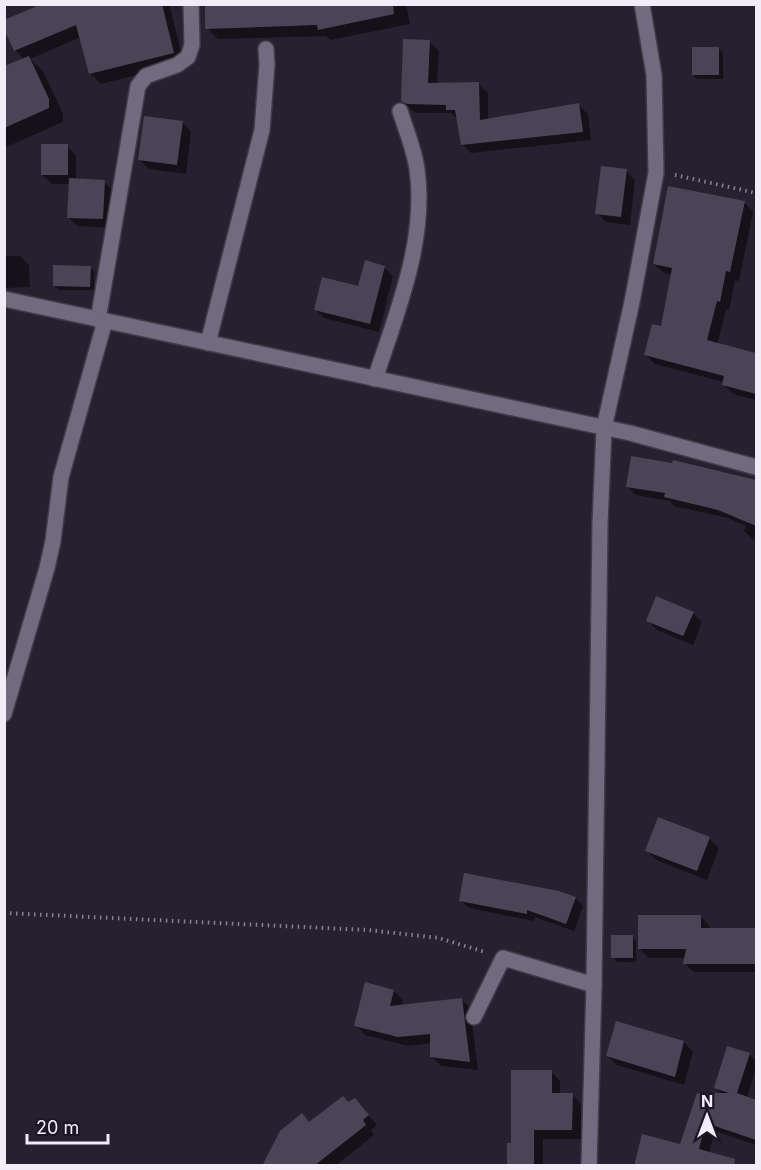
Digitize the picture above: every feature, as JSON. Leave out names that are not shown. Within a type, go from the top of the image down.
[{"type":"street","points":[[4,714],[8,684],[47,568],[53,541],[60,477],[102,320],[138,86],[146,76],[177,65],[188,57],[192,45],[191,4]]},
{"type":"street","points":[[589,1166],[594,985],[600,524],[604,428],[632,302],[656,173],[654,75],[642,4]]},
{"type":"street","points":[[208,343],[262,130],[266,49]]},
{"type":"street","points":[[375,379],[405,287],[418,225],[417,170],[400,111]]},
{"type":"street","points":[[4,299],[604,428],[756,467]]},
{"type":"street","points":[[474,1017],[503,958],[594,985]]},
{"type":"path","points":[[656,173],[756,193]]},
{"type":"path","points":[[4,913],[368,930],[439,938],[503,958]]},
{"type":"building","points":[[42,4],[162,4],[174,53],[89,74],[76,25],[14,51],[4,29],[4,20]]},
{"type":"building","points":[[205,4],[393,4],[394,14],[318,30],[317,25],[205,29]]},
{"type":"building","points":[[403,39],[430,40],[428,83],[479,82],[480,120],[579,103],[583,132],[461,145],[455,110],[446,110],[446,105],[407,104],[401,101]]},
{"type":"building","points":[[692,47],[719,47],[719,75],[692,75]]},
{"type":"building","points":[[29,56],[49,99],[49,108],[4,128],[4,66]]},
{"type":"building","points":[[144,116],[183,121],[177,165],[138,160]]},
{"type":"building","points":[[41,144],[68,144],[68,175],[41,175]]},
{"type":"building","points":[[601,166],[627,169],[621,217],[595,214]]},
{"type":"building","points":[[69,178],[105,180],[103,219],[67,218]]},
{"type":"building","points":[[668,186],[745,201],[730,272],[726,271],[720,302],[717,301],[707,340],[756,353],[756,394],[722,385],[724,376],[644,355],[652,324],[661,326],[672,268],[653,264]]},
{"type":"building","points":[[365,260],[385,266],[370,324],[314,310],[322,277],[358,286]]},
{"type":"building","points":[[53,265],[91,266],[90,287],[53,286]]},
{"type":"building","points":[[631,456],[672,463],[673,460],[756,480],[756,526],[718,510],[664,497],[665,493],[626,487]]},
{"type":"building","points":[[656,596],[694,612],[683,636],[646,621]]},
{"type":"building","points":[[658,817],[710,837],[697,871],[645,851]]},
{"type":"building","points":[[464,873],[559,891],[576,897],[566,924],[527,910],[527,914],[459,901]]},
{"type":"building","points":[[638,915],[701,915],[701,928],[756,928],[756,964],[683,964],[686,949],[638,949]]},
{"type":"building","points":[[611,935],[633,935],[633,958],[611,958]]},
{"type":"building","points":[[365,982],[394,990],[390,1006],[462,998],[470,1062],[430,1057],[430,1034],[398,1037],[354,1026]]},
{"type":"building","points":[[616,1021],[684,1041],[675,1077],[606,1056]]},
{"type":"building","points":[[727,1046],[750,1053],[737,1093],[756,1100],[756,1140],[706,1123],[699,1149],[735,1159],[734,1166],[634,1166],[642,1134],[680,1144],[697,1093],[729,1093],[714,1088]]},
{"type":"building","points":[[511,1070],[552,1070],[552,1093],[573,1093],[572,1130],[534,1130],[534,1166],[507,1166],[507,1143],[511,1143]]},
{"type":"building","points":[[343,1096],[348,1102],[355,1098],[369,1115],[363,1120],[366,1125],[314,1166],[262,1166],[280,1131],[302,1113],[309,1122]]}]
